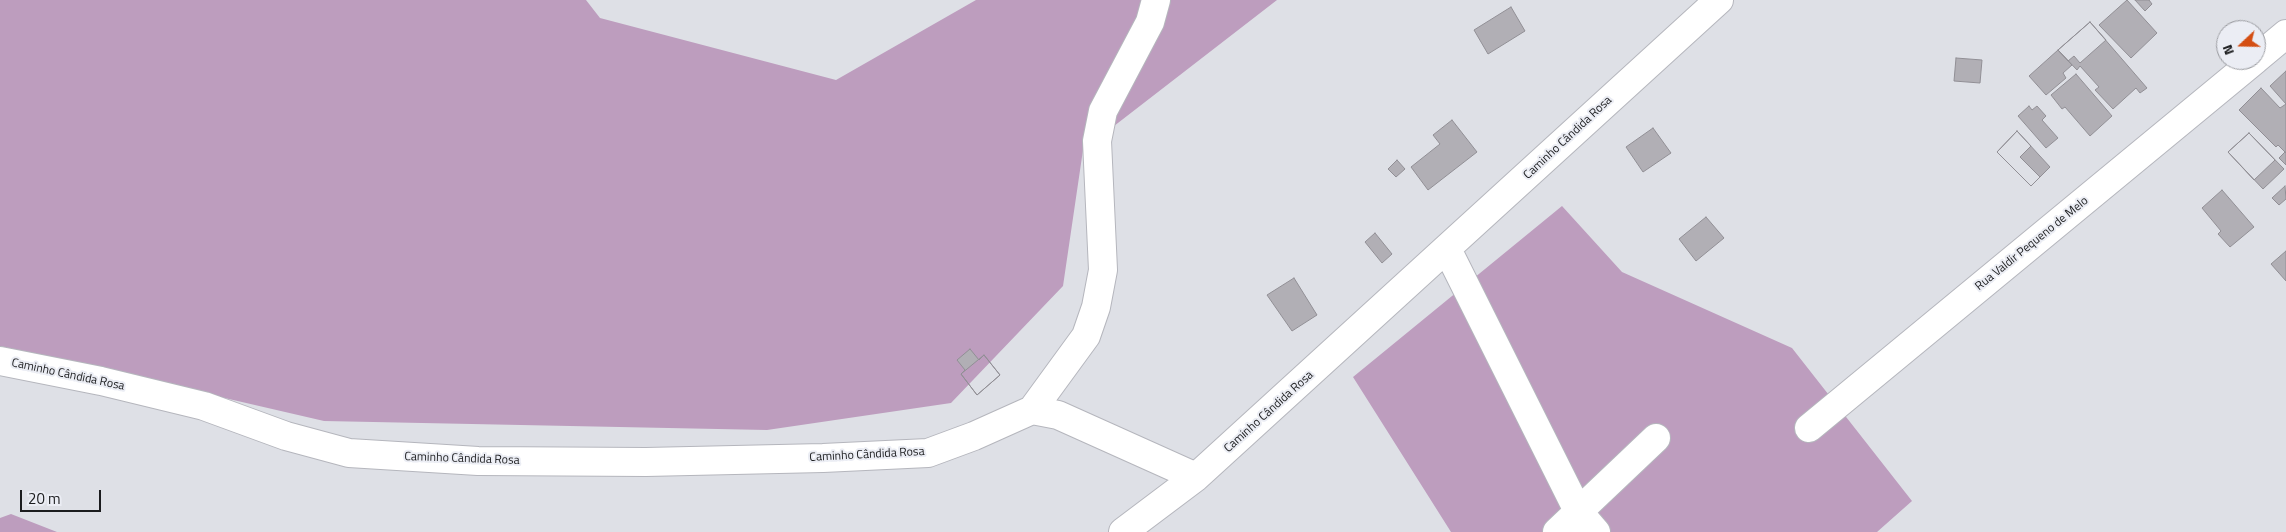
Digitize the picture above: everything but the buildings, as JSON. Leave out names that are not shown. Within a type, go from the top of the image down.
[{"type":"street","points":[[1156,0],[1150,22],[1103,111],[1097,141],[1103,270],[1096,307],[1086,336],[1032,410],[1058,415],[1196,477]]},
{"type":"street","name":"Caminho Cândida Rosa","points":[[1123,532],[1196,477],[1719,0]]},
{"type":"street","name":"Rua Valdir Pequeno de Melo","points":[[2266,51],[2286,34]]},
{"type":"street","name":"Rua Valdir Pequeno de Melo","points":[[1809,428],[2244,70]]},
{"type":"street","points":[[1448,249],[1578,512],[1596,532]]},
{"type":"street","name":"Caminho Cândida Rosa","points":[[0,361],[101,381],[204,406],[286,436],[349,453],[478,461],[646,462],[823,458],[928,453],[974,436],[1032,410]]},
{"type":"street","points":[[1557,532],[1656,438]]},
{"type":"shaded area","points":[[0,0],[586,0],[600,18],[836,80],[976,0],[1277,0],[1083,150],[1063,286],[951,403],[767,430],[324,421],[0,346]]},
{"type":"shaded area","points":[[1562,206],[1622,272],[1792,348],[1912,501],[1877,532],[1451,532],[1353,377]]},
{"type":"shaded area","points":[[11,514],[57,532],[0,532],[0,518]]}]
